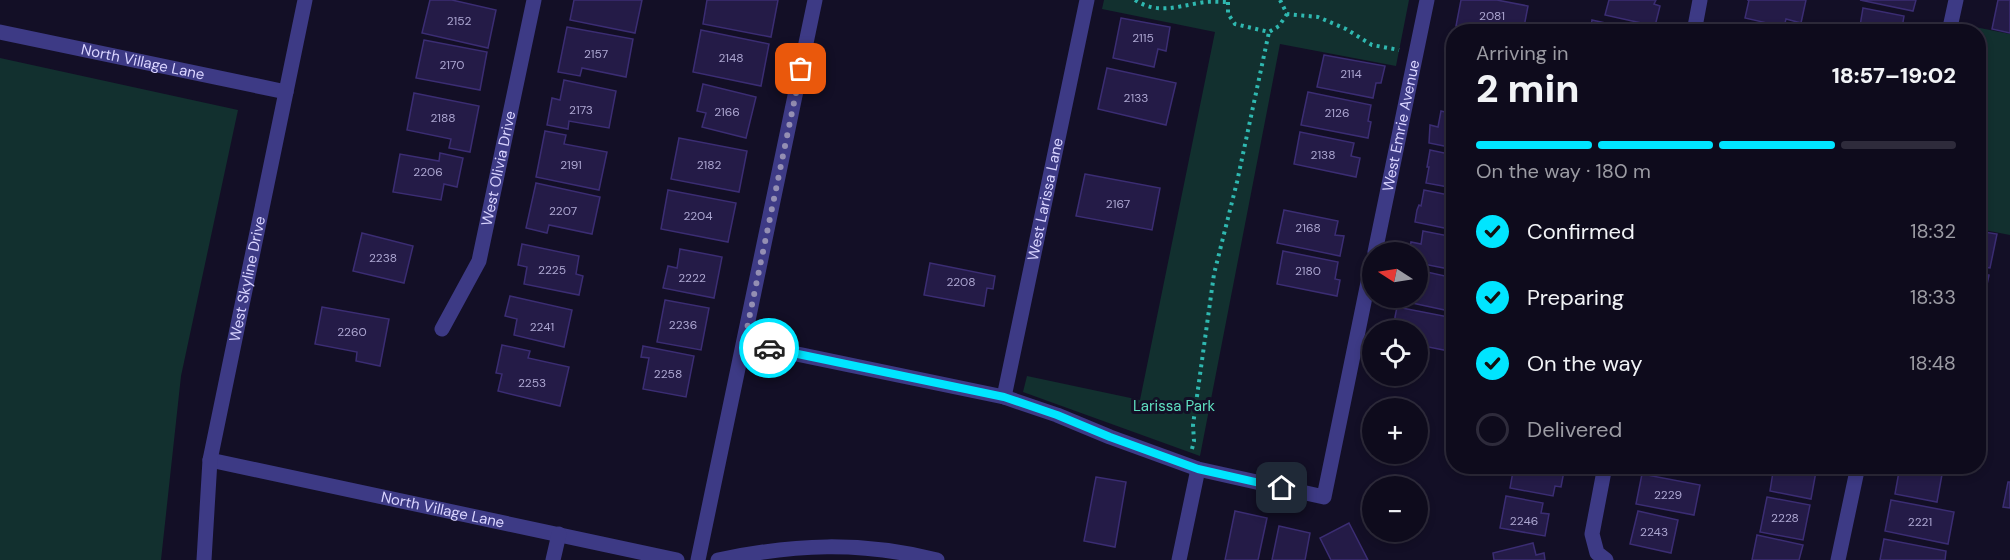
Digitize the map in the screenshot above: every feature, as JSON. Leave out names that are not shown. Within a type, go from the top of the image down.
[{"type":"street","name":"West Skyline Drive","points":[[204,560],[210,460],[305,0]]},
{"type":"street","name":"West Olivia Drive","points":[[442,328],[479,261],[534,0]]},
{"type":"street","points":[[698,560],[815,0]]},
{"type":"street","name":"West Larissa Lane","points":[[1004,397],[1087,0]]},
{"type":"street","name":"West Emrie Avenue","points":[[1377,242],[1427,0]]},
{"type":"street","points":[[1696,24],[1700,0]]},
{"type":"street","points":[[1951,24],[1956,0]]},
{"type":"street","name":"North Village Lane","points":[[0,32],[286,92]]},
{"type":"street","points":[[744,343],[1004,397],[1198,469],[1324,497],[1363,308]]},
{"type":"street","name":"North Village Lane","points":[[210,460],[677,560]]},
{"type":"street","points":[[1179,560],[1198,469]]},
{"type":"street","points":[[1603,474],[1592,534],[1596,553],[1606,560]]},
{"type":"street","points":[[1838,560],[1856,474]]},
{"type":"street","points":[[553,560],[559,534]]},
{"type":"street","points":[[718,560],[804,546],[827,546],[881,550],[937,560]]},
{"type":"path","points":[[1135,0],[1154,9],[1170,9],[1202,2],[1228,1],[1228,14],[1235,24],[1269,32],[1279,26],[1287,14]]},
{"type":"path","points":[[1280,0],[1287,14]]},
{"type":"path","points":[[1287,14],[1318,17],[1346,29],[1372,45],[1399,51]]},
{"type":"path","points":[[1191,453],[1214,274],[1238,182],[1269,32]]},
{"type":"green space","name":"Larissa Park","points":[[1104,0],[1409,0],[1396,66],[1280,44],[1200,456],[1023,392],[1027,376],[1140,400],[1215,32],[1102,9]]},
{"type":"green space","points":[[1986,29],[2010,34],[2010,235],[1986,230]]},
{"type":"green space","points":[[0,58],[238,110],[181,376],[161,560],[0,560]]},
{"type":"building","points":[[430,0],[452,0],[496,10],[488,48],[422,33]]},
{"type":"building","points":[[574,0],[642,0],[635,33],[570,20]]},
{"type":"building","points":[[707,0],[778,0],[771,37],[703,24]]},
{"type":"building","points":[[1461,0],[1497,0],[1528,6],[1525,24],[1456,24]]},
{"type":"building","points":[[1609,0],[1656,0],[1654,4],[1660,6],[1656,24],[1605,15]]},
{"type":"building","points":[[1749,0],[1806,0],[1801,23],[1786,19],[1785,24],[1771,24],[1745,18]]},
{"type":"building","points":[[1860,0],[1916,0],[1913,11]]},
{"type":"building","points":[[1998,0],[2010,0],[2010,33],[1992,29]]},
{"type":"building","points":[[1863,8],[1904,16],[1903,24],[1860,24]]},
{"type":"building","points":[[1121,18],[1170,27],[1166,51],[1158,49],[1154,67],[1113,58]]},
{"type":"building","points":[[1592,20],[1610,24],[1591,24]]},
{"type":"building","points":[[567,27],[633,39],[626,77],[582,68],[580,76],[558,72]]},
{"type":"building","points":[[701,30],[769,44],[761,86],[693,72]]},
{"type":"building","points":[[424,40],[487,52],[480,90],[416,78]]},
{"type":"building","points":[[1324,55],[1385,66],[1381,83],[1376,83],[1373,98],[1317,87]]},
{"type":"building","points":[[1107,68],[1176,83],[1166,125],[1098,109]]},
{"type":"building","points":[[564,80],[616,91],[609,128],[569,121],[568,129],[547,125],[552,98],[560,100]]},
{"type":"building","points":[[703,84],[756,97],[746,138],[702,127],[706,113],[697,111]]},
{"type":"building","points":[[1308,92],[1371,105],[1368,138],[1301,125]]},
{"type":"building","points":[[414,93],[479,106],[470,152],[449,148],[451,139],[407,130]]},
{"type":"building","points":[[1441,111],[1446,112],[1446,146],[1429,143],[1430,125],[1438,127]]},
{"type":"building","points":[[545,131],[566,135],[564,144],[607,152],[599,190],[536,177]]},
{"type":"building","points":[[1300,132],[1354,143],[1351,156],[1360,158],[1356,177],[1294,164]]},
{"type":"building","points":[[679,138],[747,151],[739,192],[671,179]]},
{"type":"building","points":[[1430,150],[1446,153],[1446,187],[1426,183],[1429,167],[1427,167]]},
{"type":"building","points":[[440,153],[463,158],[457,187],[444,184],[441,200],[393,192],[400,154],[439,161]]},
{"type":"building","points":[[1085,174],[1160,188],[1152,230],[1076,216]]},
{"type":"building","points":[[536,183],[600,197],[592,234],[549,225],[547,233],[526,228]]},
{"type":"building","points":[[668,190],[736,203],[728,242],[661,229]]},
{"type":"building","points":[[1424,190],[1446,194],[1446,228],[1415,222],[1417,210],[1419,205],[1421,206]]},
{"type":"building","points":[[1284,210],[1338,221],[1335,235],[1344,236],[1340,256],[1277,243]]},
{"type":"building","points":[[1423,231],[1446,235],[1446,268],[1428,265],[1428,242],[1421,242]]},
{"type":"building","points":[[1986,232],[1997,234],[1990,268],[1986,267]]},
{"type":"building","points":[[362,233],[413,246],[404,283],[353,271]]},
{"type":"building","points":[[522,244],[579,256],[576,274],[583,276],[579,295],[524,284],[527,267],[518,265]]},
{"type":"building","points":[[680,249],[722,257],[714,298],[663,288],[668,266],[677,268]]},
{"type":"building","points":[[1283,251],[1338,262],[1335,279],[1340,280],[1337,296],[1277,284]]},
{"type":"building","points":[[930,263],[995,276],[993,289],[987,288],[984,306],[924,295]]},
{"type":"building","points":[[1428,272],[1446,276],[1446,310],[1428,306]]},
{"type":"building","points":[[510,296],[572,310],[564,347],[514,335],[517,319],[505,316]]},
{"type":"building","points":[[665,300],[709,308],[701,350],[657,342]]},
{"type":"building","points":[[322,307],[389,319],[380,366],[356,361],[357,352],[315,344]]},
{"type":"building","points":[[1397,308],[1446,316],[1446,350],[1428,347],[1428,320],[1395,320]]},
{"type":"building","points":[[502,345],[530,351],[528,358],[569,367],[560,406],[498,391],[502,374],[496,373]]},
{"type":"building","points":[[643,346],[694,356],[686,397],[643,389],[649,358],[641,357]]},
{"type":"building","points":[[1513,474],[1563,474],[1561,487],[1555,486],[1553,496],[1510,488]]},
{"type":"building","points":[[1642,474],[1700,485],[1694,515],[1636,504]]},
{"type":"building","points":[[1773,474],[1816,474],[1811,499],[1770,491]]},
{"type":"building","points":[[1899,474],[1942,474],[1937,502],[1895,494]]},
{"type":"building","points":[[1096,477],[1126,482],[1115,547],[1084,541]]},
{"type":"building","points":[[2008,482],[2010,482],[2010,508],[2003,507]]},
{"type":"building","points":[[1506,496],[1543,503],[1541,513],[1549,514],[1545,536],[1500,528]]},
{"type":"building","points":[[1767,497],[1810,505],[1803,540],[1760,532]]},
{"type":"building","points":[[1891,500],[1954,512],[1948,544],[1885,531]]},
{"type":"building","points":[[1235,511],[1267,518],[1258,560],[1225,560]]},
{"type":"building","points":[[1638,511],[1678,520],[1671,553],[1630,544]]},
{"type":"building","points":[[1349,523],[1368,560],[1331,560],[1320,538]]},
{"type":"building","points":[[1279,526],[1310,533],[1305,560],[1272,560]]},
{"type":"building","points":[[1757,535],[1803,545],[1799,560],[1752,560]]},
{"type":"building","points":[[1884,539],[1946,551],[1945,560],[1880,560]]},
{"type":"building","points":[[1533,543],[1536,555],[1544,553],[1545,560],[1494,560],[1493,553]]},
{"type":"way so far","points":[[769,348],[744,343],[801,69]]},
{"type":"route","points":[[769,348],[1004,397],[1198,469],[1282,488]]}]
